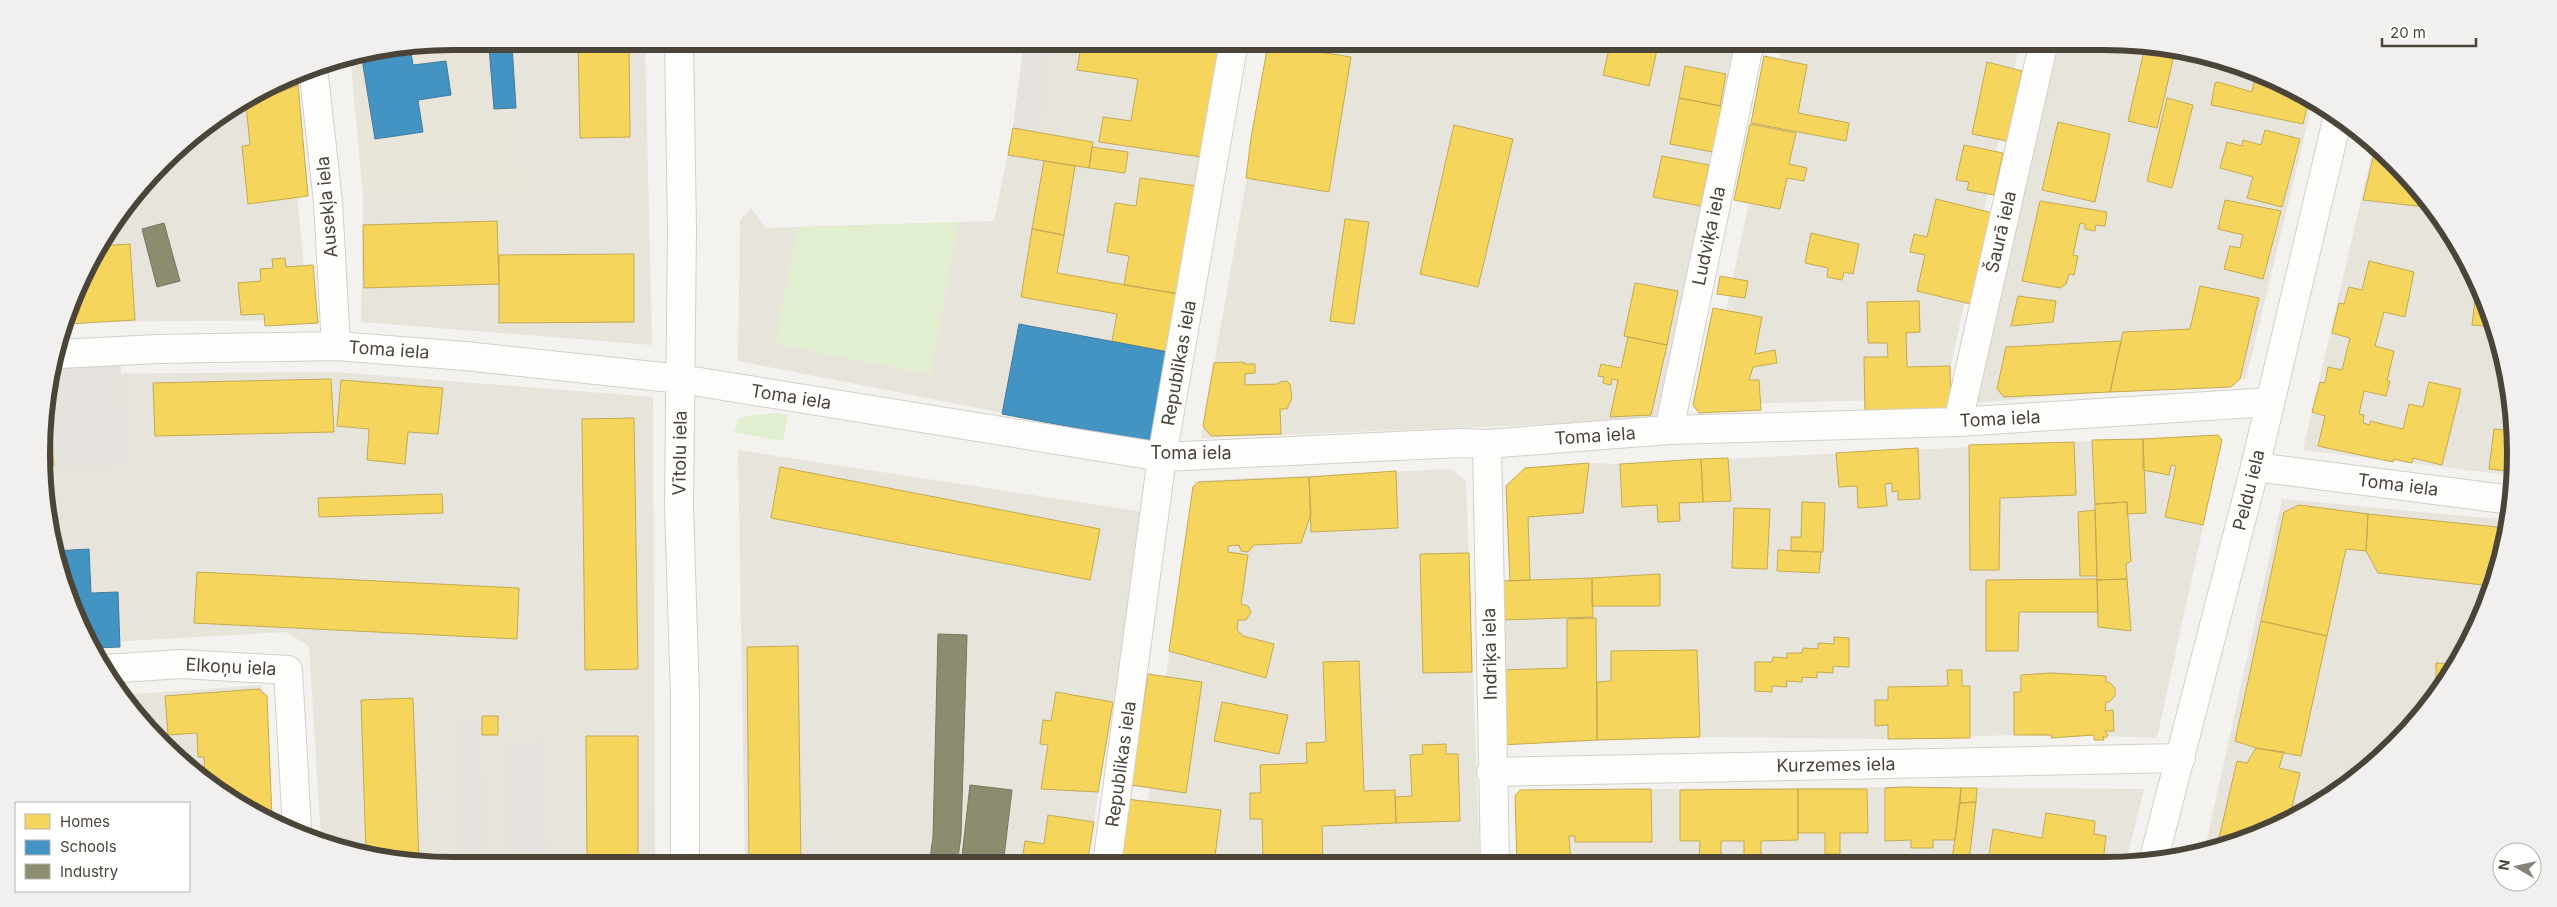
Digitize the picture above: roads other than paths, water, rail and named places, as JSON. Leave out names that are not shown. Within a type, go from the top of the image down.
[{"type":"street","name":"Vītolu iela","points":[[679,50],[682,229],[679,506],[685,697],[685,857]]},
{"type":"street","name":"Republikas iela","points":[[1108,857],[1162,456],[1232,50]]},
{"type":"street","name":"Ludviķa iela","points":[[1669,430],[1748,50]]},
{"type":"street","name":"Šaurā iela","points":[[1958,422],[2042,50]]},
{"type":"street","name":"Ausekļa iela","points":[[314,75],[328,202],[336,346]]},
{"type":"street","name":"Peldu iela","points":[[2155,854],[2255,467],[2336,124]]},
{"type":"street","name":"Toma iela","points":[[63,354],[158,349],[336,346],[465,356],[681,379],[1162,456],[1450,443],[1486,444],[1669,430],[1958,422],[2270,402]]},
{"type":"street","name":"Indriķa iela","points":[[1486,444],[1491,772],[1495,857]]},
{"type":"street","name":"Toma iela","points":[[2255,467],[2505,499]]},
{"type":"street","name":"Elkoņu iela","points":[[112,669],[182,664],[288,670],[297,825]]},
{"type":"street","name":"Kurzemes iela","points":[[1491,772],[2180,758]]}]
